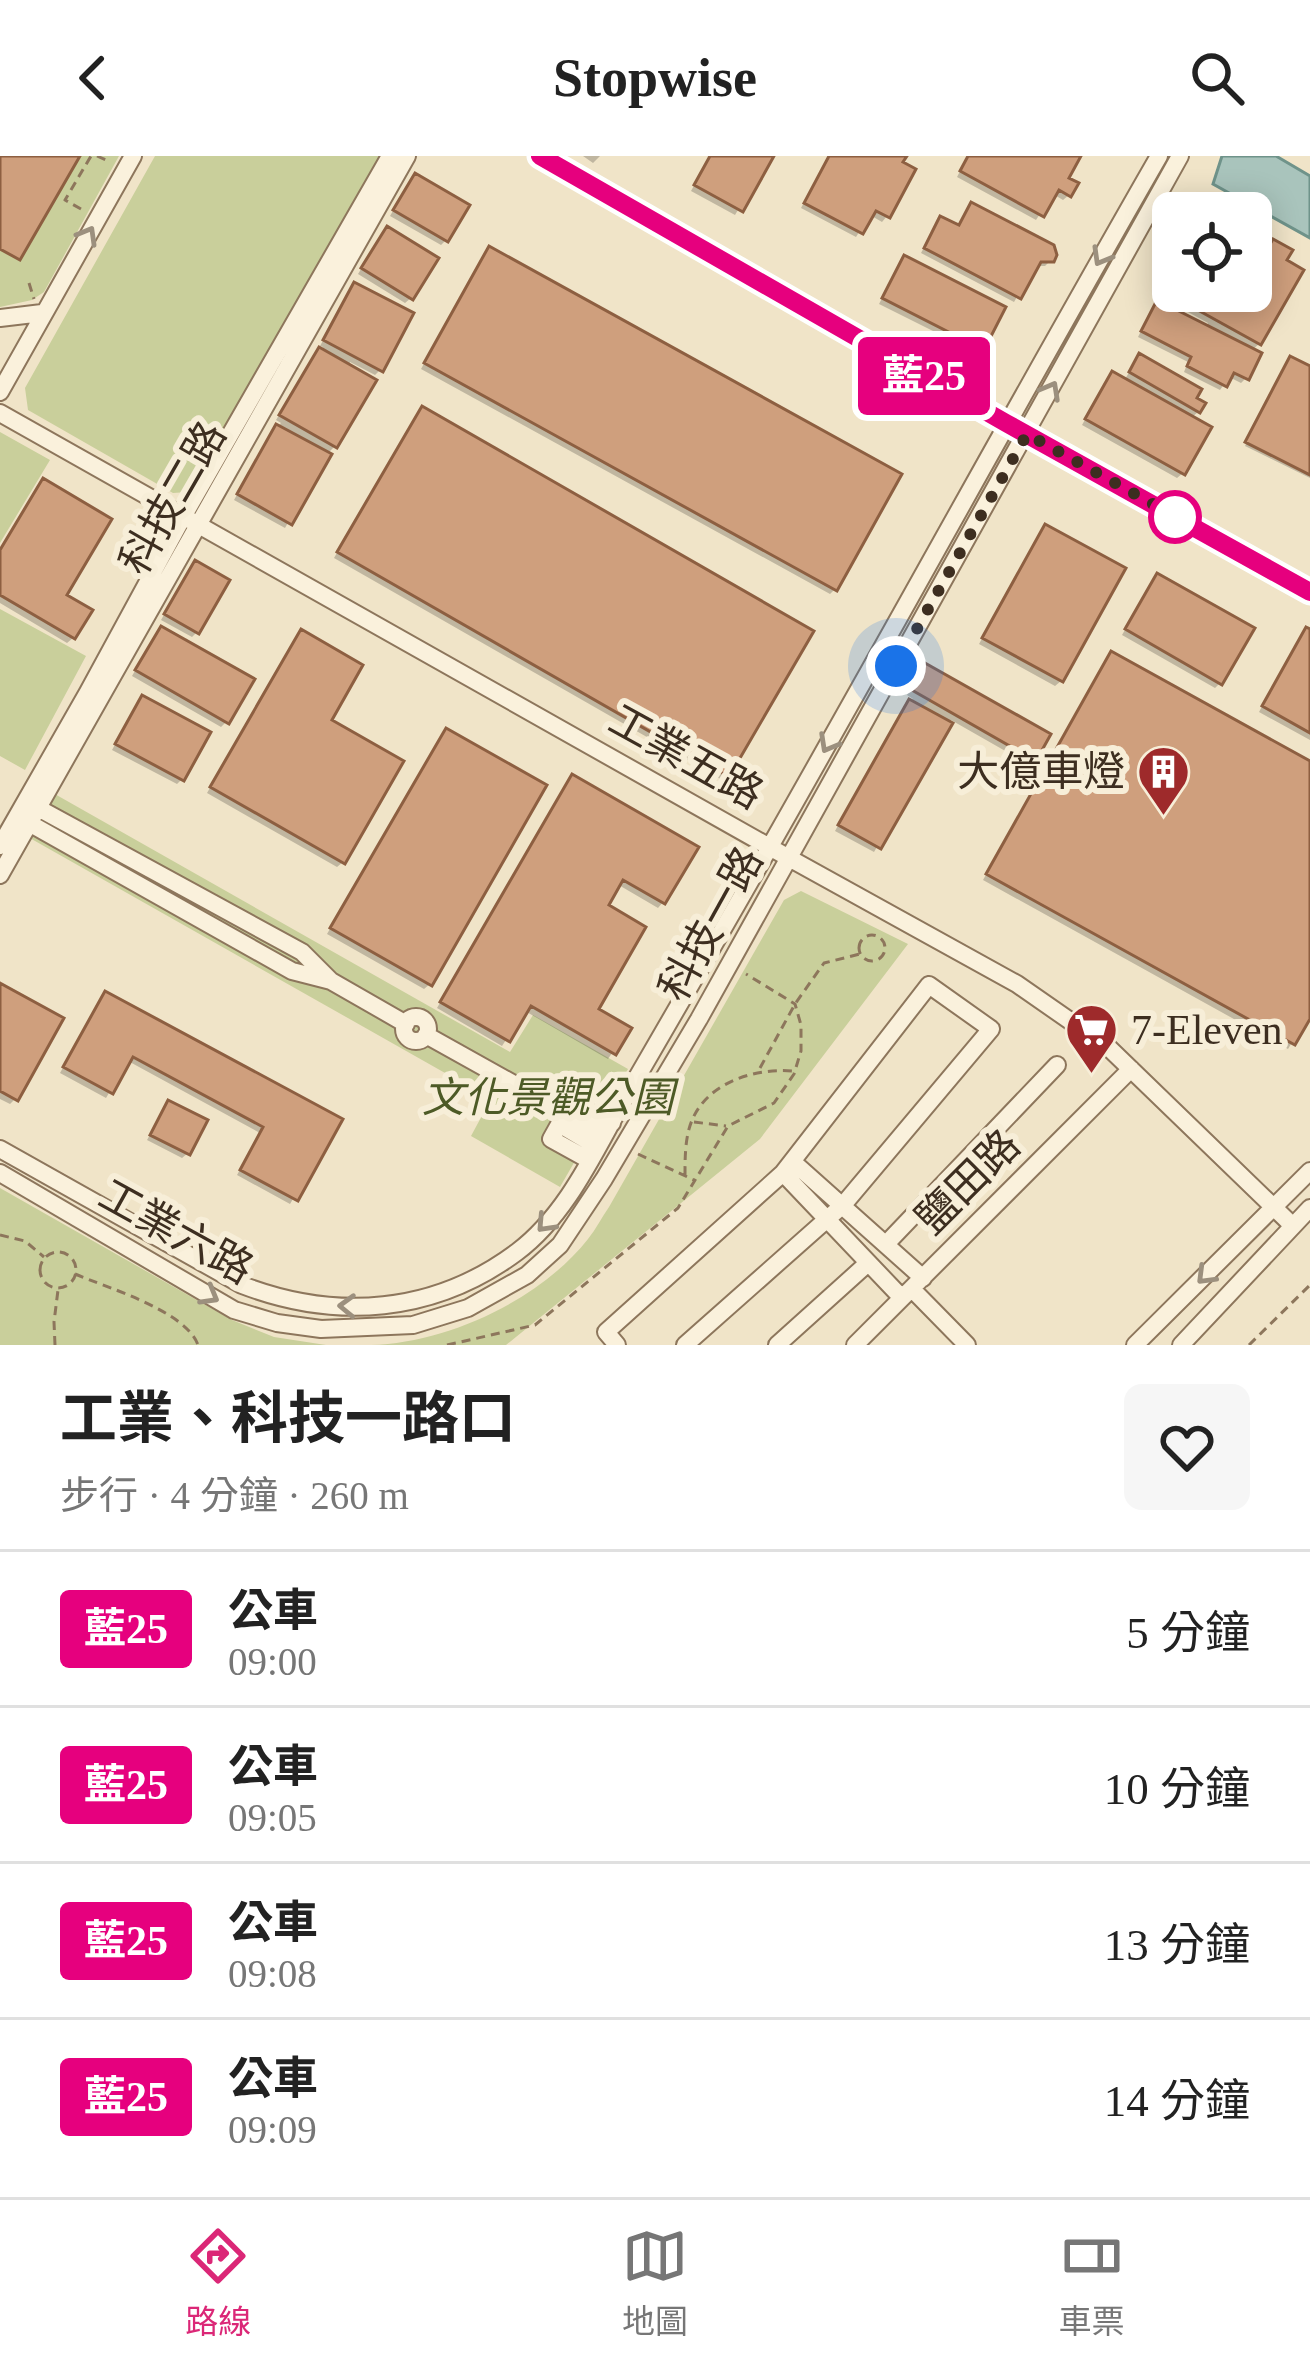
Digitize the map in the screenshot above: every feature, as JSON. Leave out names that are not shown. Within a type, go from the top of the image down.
[{"type":"street","points":[[0,392],[38,307],[133,156]]},
{"type":"street","name":"科技二路","points":[[0,875],[390,156]]},
{"type":"street","name":"科技二路","points":[[0,845],[406,156]]},
{"type":"street","points":[[540,156],[1310,592]]},
{"type":"street","name":"科技一路","points":[[461,1286],[516,1252],[550,1222],[771,847],[1159,156]]},
{"type":"street","name":"科技一路","points":[[467,1308],[527,1275],[560,1245],[604,1179],[700,1019],[1180,156]]},
{"type":"street","points":[[0,318],[38,307]]},
{"type":"street","name":"工業五路","points":[[0,413],[1017,984],[1109,1048],[1292,1225]]},
{"type":"street","points":[[33,816],[292,971],[331,981],[406,1024],[409,1038],[420,1040],[426,1035],[603,1134]]},
{"type":"street","points":[[617,1345],[606,1332],[788,1167],[929,985],[991,1029],[843,1204],[686,1345]]},
{"type":"street","points":[[887,1244],[1057,1065]]},
{"type":"street","name":"鹽田路","points":[[855,1345],[1131,1069]]},
{"type":"street","points":[[565,1113],[580,1087],[603,1134]]},
{"type":"street","name":"工業六路","points":[[0,1149],[242,1285],[275,1298],[362,1307],[415,1302],[461,1286]]},
{"type":"street","points":[[788,1167],[843,1204],[887,1244],[912,1289]]},
{"type":"street","points":[[788,1167],[827,1220],[868,1263],[912,1289],[967,1345]]},
{"type":"street","points":[[1135,1345],[1310,1171]]},
{"type":"street","name":"工業六路","points":[[0,1173],[234,1310],[277,1323],[380,1328],[413,1325],[467,1308]]},
{"type":"street","points":[[1181,1345],[1310,1208]]},
{"type":"street","points":[[777,1345],[868,1263]]},
{"type":"path","points":[[81,209],[65,200],[94,156],[107,161]]},
{"type":"path","points":[[29,283],[38,307]]},
{"type":"path","points":[[880,934],[885,949],[882,957],[870,962],[860,954],[863,939],[880,934]]},
{"type":"path","points":[[758,1071],[824,963],[860,954]]},
{"type":"path","points":[[447,1345],[535,1324],[678,1208],[728,1126],[774,1103],[795,1072],[801,1025],[795,1004],[746,974]]},
{"type":"path","points":[[685,1175],[692,1122],[706,1100],[730,1082],[758,1071],[795,1072]]},
{"type":"path","points":[[692,1122],[728,1126]]},
{"type":"path","points":[[636,1154],[694,1180]]},
{"type":"path","points":[[0,1235],[25,1241],[45,1258]]},
{"type":"path","points":[[66,1254],[76,1274],[58,1288],[43,1280],[40,1269],[45,1258],[66,1254]]},
{"type":"path","points":[[76,1274],[179,1321],[194,1334],[198,1345]]},
{"type":"path","points":[[1250,1345],[1310,1286]]},
{"type":"path","points":[[55,1345],[58,1288]]},
{"type":"green space","points":[[0,156],[119,156],[44,292],[32,300],[0,307]]},
{"type":"green space","points":[[155,156],[380,156],[187,492],[173,493],[28,410],[25,388]]},
{"type":"green space","points":[[0,432],[50,460],[0,543]]},
{"type":"green space","points":[[0,609],[86,656],[25,770],[0,756]]},
{"type":"green space","name":"文化景觀公園","points":[[53,793],[510,1052],[533,1015],[628,1069],[560,1187],[471,1136],[491,1099],[28,837]]},
{"type":"green space","points":[[801,891],[908,944],[760,1139],[506,1345],[371,1345],[460,1327],[518,1299],[568,1261],[609,1207],[784,900]]},
{"type":"green space","points":[[0,1188],[232,1320],[274,1337],[326,1345],[0,1345]]},
{"type":"water","points":[[1222,156],[1276,156],[1310,176],[1310,238],[1272,217],[1272,192],[1227,192],[1213,184]]},
{"type":"building","points":[[0,156],[80,156],[20,260],[0,249]]},
{"type":"building","points":[[710,156],[774,156],[743,212],[694,185]]},
{"type":"building","points":[[829,156],[907,156],[903,162],[916,169],[890,218],[876,211],[863,234],[804,203]]},
{"type":"building","points":[[968,156],[1081,156],[1069,178],[1079,183],[1071,197],[1059,190],[1044,217],[960,171]]},
{"type":"building","points":[[415,173],[470,205],[448,242],[393,210]]},
{"type":"building","points":[[971,202],[1054,245],[1054,262],[1041,262],[1021,299],[924,248],[940,216],[959,225]]},
{"type":"building","points":[[387,226],[439,258],[413,300],[361,268]]},
{"type":"building","points":[[1273,239],[1293,250],[1287,260],[1304,270],[1261,345],[1201,312],[1272,312]]},
{"type":"building","points":[[489,246],[902,474],[837,591],[424,363]]},
{"type":"building","points":[[904,255],[1006,307],[984,350],[882,298]]},
{"type":"building","points":[[354,282],[414,313],[383,372],[323,340]]},
{"type":"building","points":[[1152,310],[1181,312],[1262,353],[1249,380],[1234,373],[1227,387],[1187,366],[1191,357],[1141,331]]},
{"type":"building","points":[[319,347],[377,380],[337,448],[279,415]]},
{"type":"building","points":[[1139,353],[1202,389],[1197,398],[1206,403],[1200,413],[1129,372]]},
{"type":"building","points":[[1290,356],[1310,366],[1310,475],[1245,442]]},
{"type":"building","points":[[1112,371],[1212,427],[1185,475],[1085,419]]},
{"type":"building","points":[[422,406],[814,631],[729,777],[337,552]]},
{"type":"building","points":[[276,424],[332,454],[292,525],[237,494]]},
{"type":"building","points":[[43,478],[112,519],[67,595],[93,610],[75,639],[0,595],[0,550]]},
{"type":"building","points":[[1045,524],[1126,568],[1063,682],[982,638]]},
{"type":"building","points":[[195,560],[230,580],[199,634],[164,614]]},
{"type":"building","points":[[1157,573],[1255,628],[1222,685],[1125,629]]},
{"type":"building","points":[[161,626],[255,679],[229,724],[135,670]]},
{"type":"building","points":[[1306,627],[1310,629],[1310,733],[1262,706]]},
{"type":"building","points":[[301,629],[363,665],[332,720],[404,761],[345,864],[210,787]]},
{"type":"building","name":"大億車燈","points":[[1111,651],[1310,761],[1310,1019],[1295,1045],[986,874]]},
{"type":"building","points":[[925,663],[1051,734],[1036,761],[910,689]]},
{"type":"building","points":[[142,695],[211,732],[184,781],[115,744]]},
{"type":"building","points":[[909,699],[953,723],[881,849],[838,825]]},
{"type":"building","points":[[446,728],[547,785],[432,986],[330,928]]},
{"type":"building","points":[[572,774],[699,847],[665,904],[623,880],[609,905],[646,927],[599,1009],[632,1028],[616,1055],[531,1006],[510,1042],[440,1002]]},
{"type":"building","points":[[0,983],[64,1018],[18,1101],[0,1091]]},
{"type":"building","points":[[105,991],[343,1119],[298,1201],[240,1170],[263,1127],[133,1057],[113,1094],[63,1067]]},
{"type":"building","points":[[168,1100],[208,1120],[190,1155],[150,1135]]},
{"type":"bus line","name":"藍25","points":[[540,156],[1310,592]]},
{"type":"place","name":"大億車燈","points":[[1164,818]]},
{"type":"place","name":"7-Eleven","points":[[1092,1076]]},
{"type":"route","points":[[896,666],[1027,434],[1189,524],[1175,517]]}]
